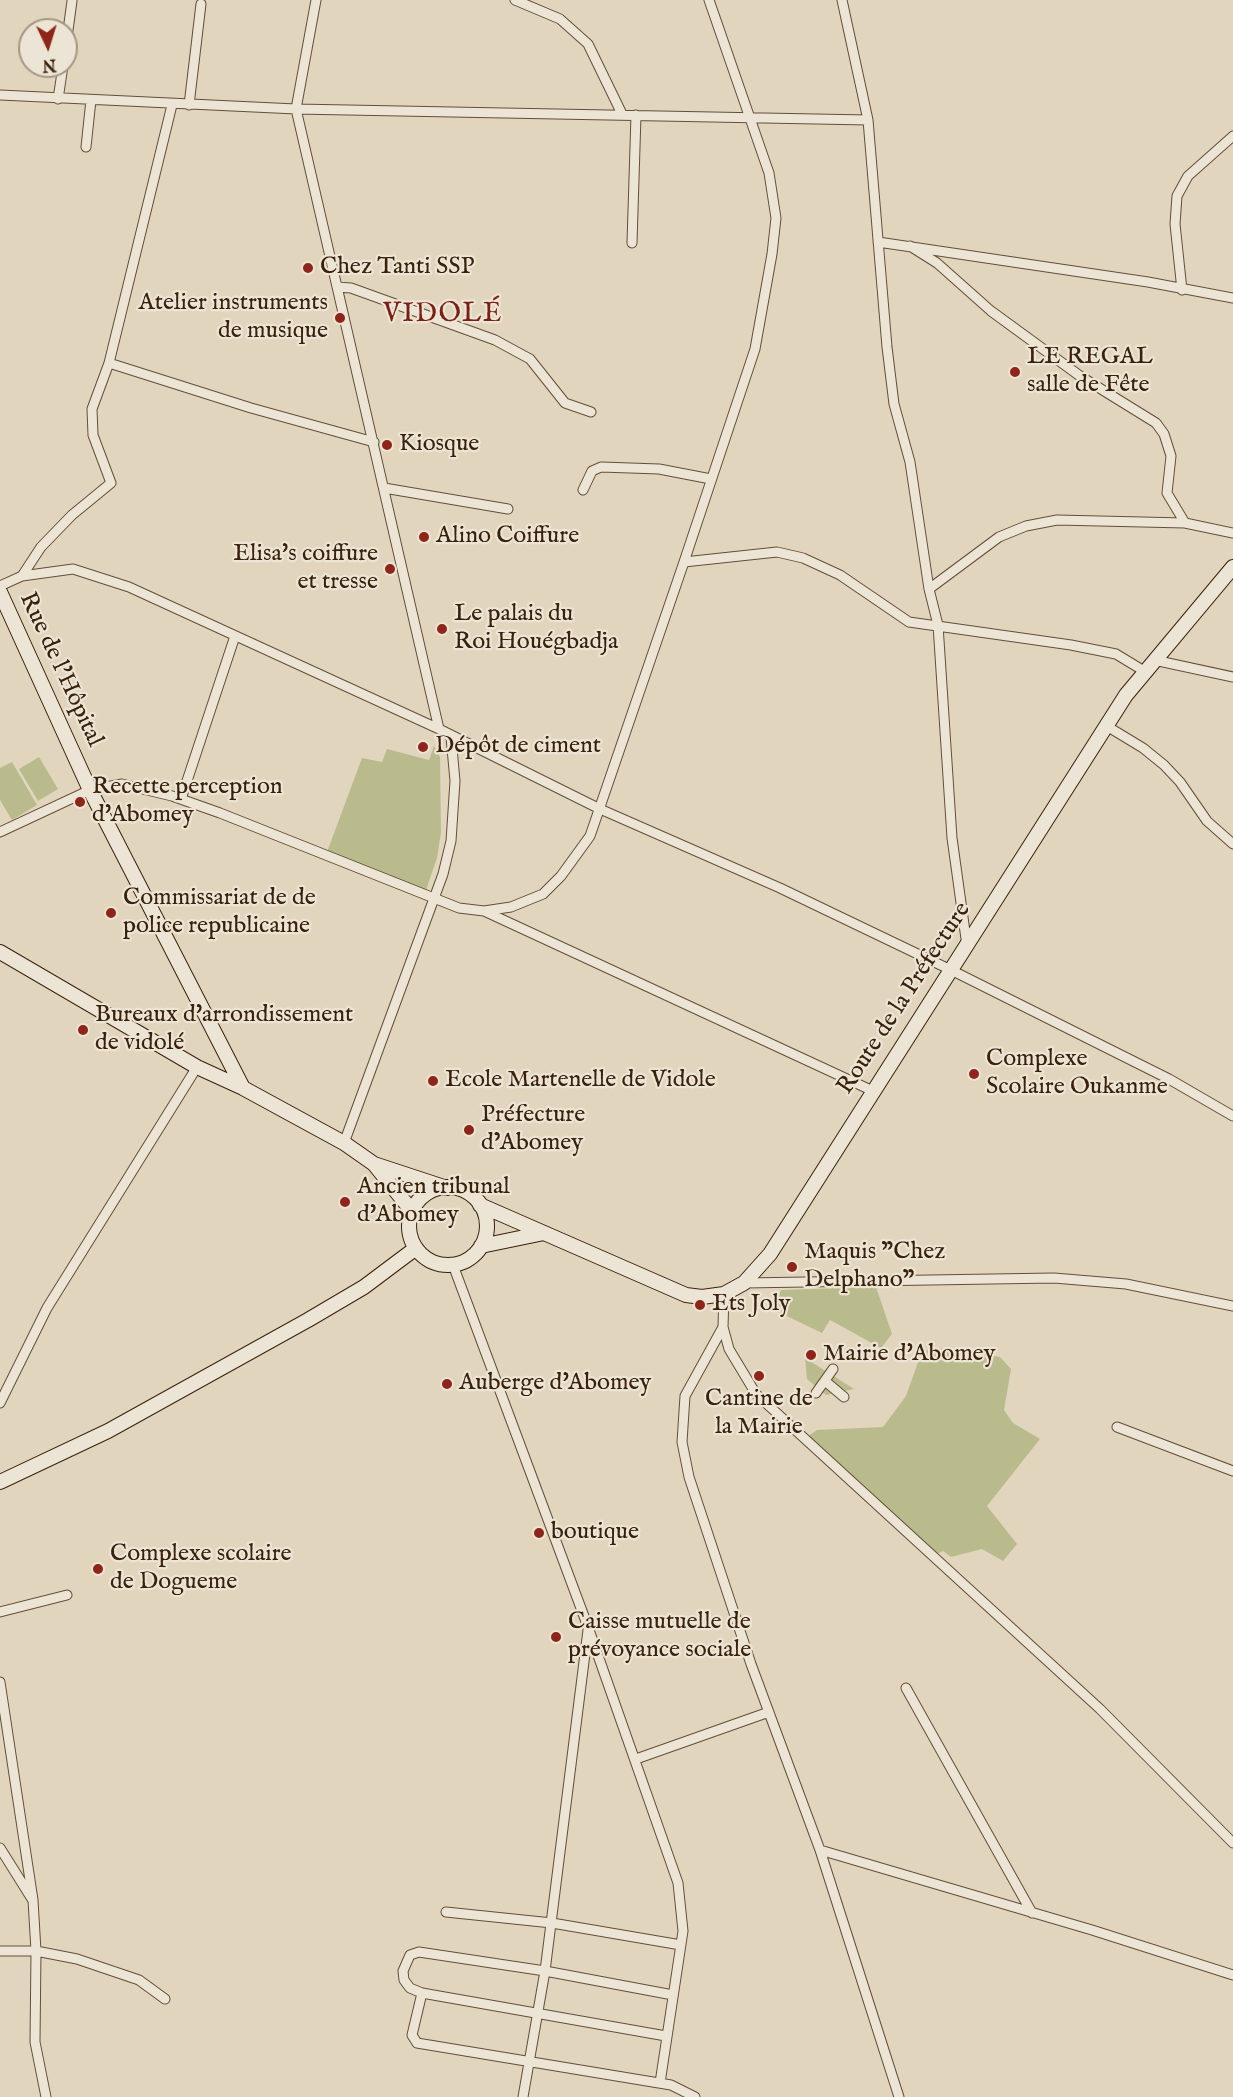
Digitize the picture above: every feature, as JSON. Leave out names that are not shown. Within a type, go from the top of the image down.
[{"type":"street","points":[[316,0],[296,109],[439,729]]},
{"type":"street","points":[[515,0],[560,19],[588,44],[622,114]]},
{"type":"street","points":[[0,832],[90,790],[122,784],[181,799],[459,908],[484,911],[511,907],[543,894],[561,876],[590,836],[600,809],[755,349],[772,254],[776,218],[769,173],[709,0]]},
{"type":"street","points":[[842,0],[868,120],[894,404],[910,462],[929,589],[938,625],[952,838],[967,946]]},
{"type":"street","points":[[70,18],[72,1]]},
{"type":"street","points":[[189,105],[201,4]]},
{"type":"street","points":[[58,99],[61,78]]},
{"type":"street","points":[[0,95],[172,105],[296,109],[868,120]]},
{"type":"street","points":[[86,147],[92,100]]},
{"type":"street","points":[[22,576],[41,547],[72,515],[111,483],[93,435],[94,400],[109,363],[172,105]]},
{"type":"street","points":[[632,243],[636,115]]},
{"type":"street","points":[[1182,290],[1175,224],[1177,196],[1188,176],[1233,136]]},
{"type":"street","points":[[878,242],[1148,282],[1233,298]]},
{"type":"street","points":[[910,246],[937,263],[991,311],[1072,370],[1156,423],[1164,434],[1171,456],[1167,492],[1185,523]]},
{"type":"street","points":[[336,287],[351,288],[495,340],[530,359],[565,403],[591,412]]},
{"type":"street","points":[[109,363],[251,408],[374,442]]},
{"type":"street","points":[[583,490],[592,471],[601,467],[659,469],[711,479]]},
{"type":"street","points":[[384,488],[508,509]]},
{"type":"street","points":[[929,589],[999,537],[1026,526],[1056,520],[1185,523],[1233,533]]},
{"type":"street","points":[[684,561],[777,552],[803,558],[840,575],[909,622],[1028,637],[1116,654],[1144,671]]},
{"type":"street","name":"Route de la Préfecture","points":[[480,1205],[686,1294],[702,1297],[724,1294],[744,1283],[770,1254],[1106,725],[1144,671],[1233,567]]},
{"type":"street","points":[[0,586],[22,576],[73,569],[129,586],[439,729],[600,809],[780,888],[951,970],[1169,1079],[1233,1116]]},
{"type":"street","name":"Rue de l'Hôpital","points":[[0,592],[90,790],[243,1088]]},
{"type":"street","points":[[181,799],[235,636]]},
{"type":"street","points":[[1154,660],[1233,677]]},
{"type":"street","points":[[1106,725],[1143,748],[1164,765],[1180,782],[1207,821],[1233,844]]},
{"type":"street","points":[[344,1143],[435,899],[451,841],[455,781],[452,736]]},
{"type":"street","points":[[484,911],[873,1091]]},
{"type":"street","points":[[2,957],[196,1067],[243,1088],[344,1143],[374,1164],[412,1211]]},
{"type":"street","points":[[0,1403],[47,1308],[196,1067]]},
{"type":"street","points":[[374,1164],[466,1192],[480,1205],[487,1221],[482,1246]]},
{"type":"street","points":[[447,1188],[430,1192],[412,1211],[409,1230],[416,1248],[436,1263],[453,1265],[470,1258],[482,1246],[544,1233]]},
{"type":"street","points":[[0,1482],[108,1431],[308,1320],[364,1287],[416,1248]]},
{"type":"street","points":[[453,1265],[588,1627],[678,1883],[683,1906],[681,1946],[660,2083]]},
{"type":"street","points":[[744,1283],[1054,1278],[1126,1284],[1233,1306]]},
{"type":"street","points":[[724,1294],[723,1327],[729,1349],[756,1394],[1100,1709],[1233,1842]]},
{"type":"street","points":[[723,1327],[685,1396],[682,1442],[689,1477],[769,1712],[820,1850],[898,2097]]},
{"type":"street","points":[[816,1392],[833,1369]]},
{"type":"street","points":[[825,1381],[844,1397]]},
{"type":"street","points":[[1117,1427],[1233,1471]]},
{"type":"street","points":[[0,1612],[67,1595]]},
{"type":"street","points":[[523,2097],[552,1923],[588,1627]]},
{"type":"street","points":[[0,1683],[33,1900],[36,1951],[35,2042],[46,2097]]},
{"type":"street","points":[[906,1688],[1032,1913]]},
{"type":"street","points":[[636,1759],[769,1712]]},
{"type":"street","points":[[0,1848],[10,1861],[22,1887],[33,1900]]},
{"type":"street","points":[[820,1850],[1233,1974]]},
{"type":"street","points":[[446,1912],[552,1923],[681,1946]]},
{"type":"street","points":[[0,1951],[36,1951],[77,1959],[149,1985],[165,1999]]},
{"type":"street","points":[[666,2036],[422,1993],[410,1988],[404,1980],[403,1971],[410,1955],[418,1952],[545,1971],[673,1995]]},
{"type":"street","points":[[422,1993],[412,2035],[417,2043],[660,2083],[685,2090],[695,2097]]},
{"type":"green space","points":[[434,746],[440,757],[441,832],[437,858],[426,890],[327,852],[362,758],[382,762],[387,749],[429,760]]},
{"type":"green space","points":[[39,757],[58,789],[38,801],[19,769]]},
{"type":"green space","points":[[12,762],[37,805],[12,820],[0,800],[0,768]]},
{"type":"green space","points":[[876,1287],[892,1334],[881,1348],[830,1320],[822,1333],[774,1310],[781,1290]]},
{"type":"green space","points":[[946,1348],[1000,1357],[1011,1369],[1004,1410],[1013,1423],[1040,1439],[987,1506],[1017,1544],[1003,1561],[982,1549],[951,1557],[943,1551],[935,1555],[807,1437],[817,1430],[883,1427],[906,1396],[922,1351]]},
{"type":"green space","points":[[805,1358],[854,1389],[826,1395],[807,1379]]},
{"type":"place","name":"Chez Tanti SSP","points":[[308,268]]},
{"type":"place","name":"Atelier instruments de musique","points":[[340,318]]},
{"type":"place","name":"LE REGAL salle de Fête","points":[[1015,372]]},
{"type":"place","name":"Kiosque","points":[[387,445]]},
{"type":"place","name":"Alino Coiffure","points":[[424,537]]},
{"type":"place","name":"Elisa's coiffure et tresse","points":[[390,569]]},
{"type":"place","name":"Le palais du Roi Houégbadja","points":[[442,629]]},
{"type":"place","name":"Dépôt de ciment","points":[[423,747]]},
{"type":"place","name":"Recette perception d'Abomey","points":[[80,802]]},
{"type":"place","name":"Commissariat de de police republicaine","points":[[111,913]]},
{"type":"place","name":"Bureaux d'arrondissement de vidolé","points":[[83,1030]]},
{"type":"place","name":"Complexe Scolaire Oukanme","points":[[974,1074]]},
{"type":"place","name":"Ecole Martenelle de Vidole","points":[[433,1081]]},
{"type":"place","name":"Préfecture d’Abomey","points":[[469,1130]]},
{"type":"place","name":"Ancien tribunal d'Abomey","points":[[345,1202]]},
{"type":"place","name":"Maquis \"Chez Delphano\"","points":[[792,1267]]},
{"type":"place","name":"Ets Joly","points":[[700,1305]]},
{"type":"place","name":"Mairie d'Abomey","points":[[811,1355]]},
{"type":"place","name":"Cantine de la Mairie","points":[[759,1376]]},
{"type":"place","name":"Auberge d'Abomey","points":[[447,1384]]},
{"type":"place","name":"boutique","points":[[539,1533]]},
{"type":"place","name":"Complexe scolaire de Dogueme","points":[[98,1569]]},
{"type":"place","name":"Caisse mutuelle de prévoyance sociale","points":[[556,1637]]},
{"type":"district","name":"VIDOLÉ","points":[[443,315]]}]
